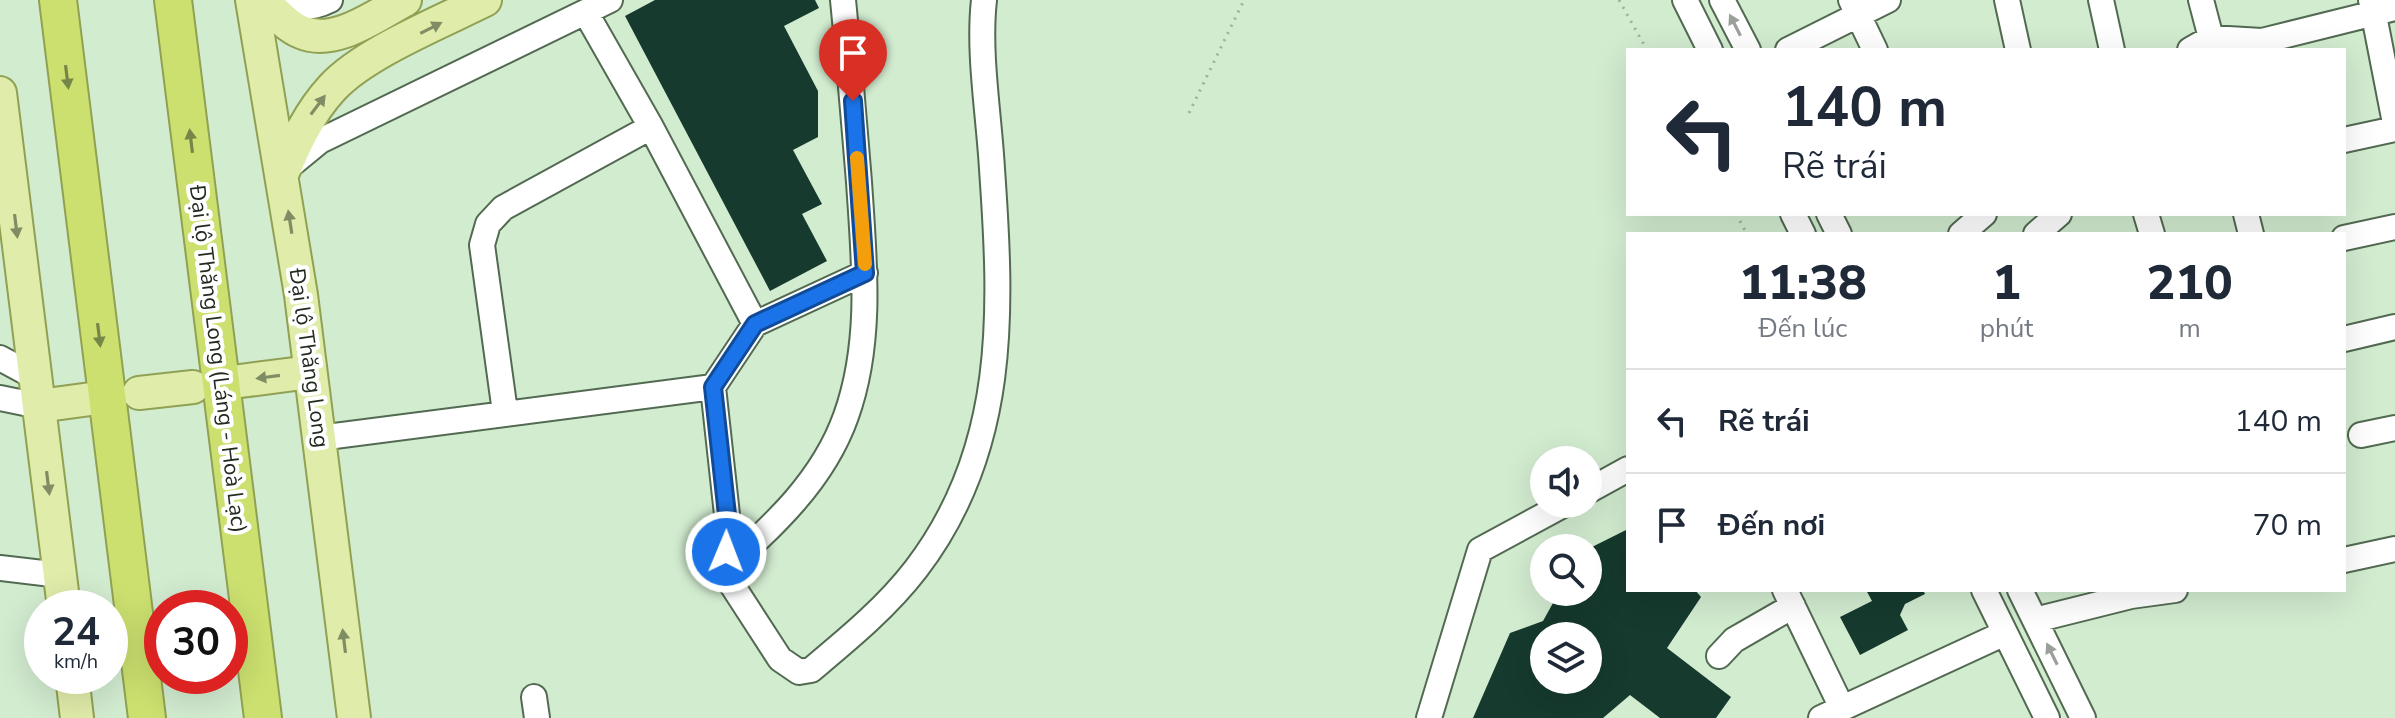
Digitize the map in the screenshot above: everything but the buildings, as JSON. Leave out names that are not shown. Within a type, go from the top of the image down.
[{"type":"highway","points":[[58,0],[147,718]]},
{"type":"highway","name":"Đại lộ Thăng Long (Láng - Hoà Lạc)","points":[[173,0],[263,718]]},
{"type":"main road","name":"Đại lộ Thăng Long","points":[[252,0],[283,172],[354,718]]},
{"type":"main road","points":[[262,0],[302,33],[330,36],[405,0]]},
{"type":"main road","points":[[283,172],[314,109],[354,67],[485,0]]},
{"type":"main road","points":[[0,93],[62,590]]},
{"type":"main road","points":[[225,383],[310,372]]},
{"type":"main road","points":[[139,393],[193,387]]},
{"type":"main road","points":[[37,391],[98,398]]},
{"type":"main road","points":[[74,694],[77,718]]},
{"type":"street","points":[[272,0],[295,9],[318,6],[330,0]]},
{"type":"street","points":[[283,172],[320,141],[610,0]]},
{"type":"street","points":[[723,571],[800,497],[846,418],[855,386],[861,349],[865,273],[843,0]]},
{"type":"street","points":[[865,273],[755,324],[713,387],[729,533],[723,571],[780,659],[799,672],[811,670],[890,600],[917,568],[954,505],[984,431],[999,317],[999,272],[983,41],[984,0]]},
{"type":"street","points":[[1685,0],[1709,48]]},
{"type":"street","points":[[1722,0],[1747,48]]},
{"type":"street","points":[[1791,48],[1855,8],[1888,0]]},
{"type":"street","points":[[2007,0],[2011,47]]},
{"type":"street","points":[[2101,0],[2112,48]]},
{"type":"street","points":[[2201,0],[2201,44],[2262,46],[2380,7],[2395,123]]},
{"type":"street","points":[[1855,8],[1874,48]]},
{"type":"street","points":[[586,13],[651,127],[755,324]]},
{"type":"street","points":[[505,412],[482,245],[488,224],[503,208],[651,127]]},
{"type":"street","points":[[2346,140],[2395,129]]},
{"type":"street","points":[[1959,227],[1980,216]]},
{"type":"street","points":[[2346,238],[2395,227]]},
{"type":"street","points":[[2346,339],[2395,327]]},
{"type":"street","points":[[0,358],[37,391]]},
{"type":"street","points":[[319,438],[713,387]]},
{"type":"street","points":[[0,398],[37,391]]},
{"type":"street","points":[[2361,435],[2395,428]]},
{"type":"street","points":[[1602,483],[1626,470]]},
{"type":"street","points":[[1429,718],[1480,550],[1539,518]]},
{"type":"street","points":[[2346,560],[2395,549]]},
{"type":"street","points":[[0,568],[60,575]]},
{"type":"street","points":[[1985,592],[2047,718]]},
{"type":"street","points":[[2021,592],[2083,718]]},
{"type":"street","points":[[2035,620],[2131,593]]},
{"type":"street","points":[[1719,656],[1734,640],[1789,598],[1832,713],[2005,633]]},
{"type":"path","points":[[1189,113],[1244,0]]},
{"type":"path","points":[[1619,0],[1646,48]]},
{"type":"slow traffic","points":[[857,158],[865,264]]},
{"type":"route","points":[[726,552],[729,533],[713,387],[755,324],[865,273],[853,101]]}]
